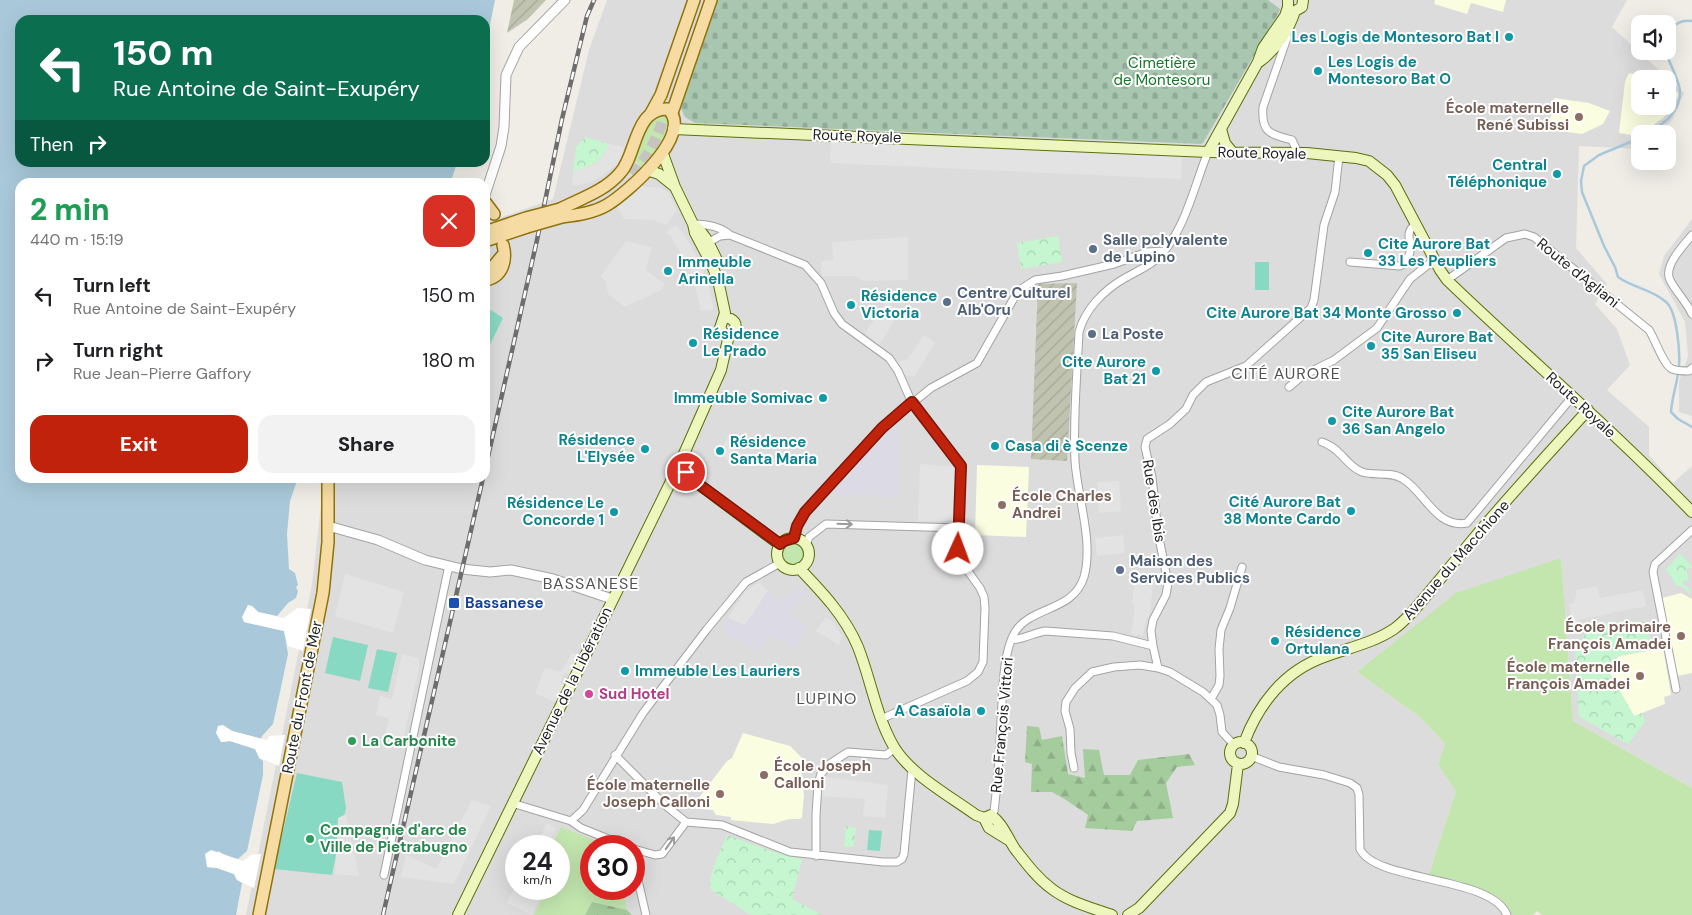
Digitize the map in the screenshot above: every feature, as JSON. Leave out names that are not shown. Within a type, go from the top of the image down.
[{"type":"main road","points":[[561,213],[609,183],[621,173],[629,159],[632,144],[643,122],[650,115],[661,95],[694,0]]},
{"type":"main road","points":[[561,213],[588,213],[605,206],[628,189],[663,154],[673,129],[674,121],[668,107],[701,0]]},
{"type":"main road","points":[[668,107],[705,0]]},
{"type":"main road","points":[[650,115],[661,109],[668,109],[711,0]]},
{"type":"main road","points":[[1290,6],[1302,7],[1302,0]]},
{"type":"main road","points":[[1208,152],[1258,62],[1263,48],[1290,6]]},
{"type":"main road","points":[[1258,62],[1287,31],[1290,6]]},
{"type":"main road","name":"Route Royale","points":[[673,129],[1233,153],[1298,153],[1339,156],[1369,161],[1383,171],[1395,185],[1434,260],[1447,280],[1588,410],[1692,512]]},
{"type":"main road","points":[[1220,129],[1225,143],[1233,153]]},
{"type":"main road","points":[[663,154],[675,187],[693,224],[695,234],[718,280],[727,319]]},
{"type":"main road","points":[[629,159],[630,164],[636,169],[659,174],[675,187]]},
{"type":"main road","points":[[490,231],[597,202],[619,188],[631,174]]},
{"type":"main road","points":[[490,209],[494,214]]},
{"type":"main road","points":[[490,239],[527,222]]},
{"type":"main road","points":[[693,224],[713,239],[727,285],[727,319]]},
{"type":"main road","points":[[490,268],[496,265],[504,247],[504,262],[501,270],[490,278]]},
{"type":"main road","name":"Avenue de la Libération","points":[[458,915],[672,478],[721,370],[729,335],[734,332],[736,327],[735,322],[727,319]]},
{"type":"main road","name":"Avenue du Macchione","points":[[1239,744],[1262,707],[1282,683],[1322,657],[1361,645],[1382,636],[1408,618],[1485,525],[1588,410]]},
{"type":"main road","points":[[678,465],[693,480],[780,544]]},
{"type":"main road","points":[[672,478],[693,480]]},
{"type":"main road","name":"Route du Front de Mer","points":[[259,915],[324,593],[327,563],[328,483]]},
{"type":"main road","points":[[794,538],[806,545],[808,558],[803,566],[789,569],[780,563],[777,554],[780,544],[794,538]]},
{"type":"main road","points":[[799,568],[827,598],[849,629],[858,646],[881,719],[895,748],[912,769],[976,815],[988,816],[998,820],[1010,841],[1032,870],[1051,889],[1076,902],[1112,915]]},
{"type":"main road","points":[[1239,744],[1250,748],[1251,756],[1246,762],[1238,764],[1230,755],[1239,744]]},
{"type":"main road","points":[[1128,915],[1139,908],[1230,813],[1233,804],[1238,764]]},
{"type":"street","points":[[490,180],[501,146],[504,127],[506,75],[519,47],[565,0]]},
{"type":"street","points":[[1276,28],[1280,56]]},
{"type":"street","points":[[1287,31],[1288,38],[1280,56],[1262,119],[1265,128],[1274,135],[1292,140],[1298,153]]},
{"type":"street","name":"Rue François Vittori","points":[[988,816],[994,811],[997,784],[1005,662],[1015,632],[1028,620],[1075,594],[1084,578],[1086,566],[1084,513],[1075,462],[1079,332],[1082,322],[1090,309],[1108,290],[1148,266],[1164,251],[1181,224],[1208,152]]},
{"type":"street","name":"Rue des Ibis","points":[[1158,668],[1151,631],[1153,620],[1166,595],[1168,583],[1158,533],[1152,477],[1145,447],[1147,439],[1170,424],[1186,409],[1193,395],[1206,382],[1246,366],[1311,308],[1314,300],[1324,224],[1335,192],[1339,156]]},
{"type":"street","points":[[693,224],[704,224],[724,230],[730,235],[805,265],[821,283],[834,313],[842,324],[889,358],[898,371],[912,402],[961,466],[958,557],[984,596],[983,662],[978,672],[967,681],[881,719]]},
{"type":"street","points":[[1350,262],[1400,266],[1410,254],[1411,245],[1408,234],[1410,229],[1416,224]]},
{"type":"street","points":[[715,227],[713,239],[730,235]]},
{"type":"street","name":"Route d'Agliani","points":[[1447,280],[1506,238],[1525,234],[1534,237],[1649,330],[1656,340],[1666,364],[1672,370],[1690,370]]},
{"type":"street","points":[[1692,236],[1678,251],[1670,267],[1669,278],[1688,304],[1692,314]]},
{"type":"street","points":[[794,538],[797,526],[805,512],[882,428],[931,388],[977,363],[1018,291],[1030,282],[1114,264],[1147,252],[1164,251]]},
{"type":"street","points":[[1290,387],[1302,376],[1334,360],[1377,328],[1410,279],[1434,260]]},
{"type":"street","points":[[1322,442],[1333,447],[1352,466],[1360,471],[1403,478],[1441,516],[1451,522],[1467,523],[1573,396]]},
{"type":"street","points":[[806,545],[810,538],[826,524],[959,528]]},
{"type":"street","points":[[328,526],[378,540],[425,560],[452,567],[490,572],[511,570],[553,579],[612,599]]},
{"type":"street","points":[[1676,689],[1653,572],[1655,564],[1692,530]]},
{"type":"street","points":[[571,821],[582,810],[645,710],[735,594],[746,582],[780,563]]},
{"type":"street","points":[[384,875],[431,645],[448,570],[452,567]]},
{"type":"street","points":[[1211,699],[1219,685],[1221,630],[1230,608],[1242,567]]},
{"type":"street","points":[[1012,640],[1045,631],[1113,636],[1153,646]]},
{"type":"street","points":[[1074,768],[1070,729],[1064,711],[1066,702],[1075,688],[1092,672],[1114,667],[1140,665],[1158,668],[1170,672],[1203,692],[1217,705],[1222,732],[1239,744]]},
{"type":"street","points":[[816,856],[816,815],[818,784],[821,774],[828,765],[848,752],[886,754],[895,748]]},
{"type":"street","points":[[615,755],[686,822],[722,825],[790,852],[883,862],[898,862],[902,860],[904,854],[912,769]]},
{"type":"street","points":[[1251,756],[1279,767],[1324,775],[1357,788],[1359,796],[1360,848],[1362,854],[1368,859],[1392,868],[1476,891],[1497,903],[1507,915]]},
{"type":"street","points":[[512,803],[571,821],[580,828],[598,835]]},
{"type":"street","points":[[645,852],[655,855],[662,854],[686,822]]},
{"type":"street","points":[[643,900],[646,915]]},
{"type":"shaded area","points":[[514,0],[546,0],[528,19],[507,33]]},
{"type":"shaded area","points":[[607,0],[1627,0],[1612,27],[1631,44],[1631,60],[1648,60],[1659,70],[1631,70],[1631,115],[1674,115],[1667,125],[1631,125],[1631,149],[1579,146],[1576,248],[1607,284],[1595,304],[1617,329],[1630,365],[1607,390],[1649,427],[1649,455],[1673,483],[1692,466],[1692,788],[1573,721],[1561,558],[1357,672],[1420,717],[1445,744],[1438,765],[1456,791],[1429,874],[1492,893],[1510,908],[1512,915],[246,915],[312,585],[323,483],[490,483],[490,221],[553,199],[589,50]]},
{"type":"shaded area","points":[[1435,0],[1506,0],[1503,12],[1471,3],[1467,14],[1434,4]]},
{"type":"shaded area","points":[[1629,73],[1631,73],[1631,115],[1666,115],[1653,125],[1631,125],[1631,135],[1619,133],[1625,82]]},
{"type":"shaded area","points":[[1676,86],[1684,93],[1676,111]]},
{"type":"shaded area","name":"École maternelle René Subissi","points":[[1554,98],[1589,103],[1610,111],[1603,124],[1582,134],[1545,129],[1553,112]]},
{"type":"shaded area","points":[[831,140],[1182,156],[1181,179],[830,163]]},
{"type":"shaded area","points":[[609,144],[624,147],[621,165],[614,166],[589,183],[572,186],[573,172],[595,164],[604,155]]},
{"type":"shaded area","points":[[637,186],[662,188],[670,194],[677,211],[666,225],[653,220],[624,219],[617,205]]},
{"type":"shaded area","points":[[1692,219],[1692,416],[1679,412],[1679,381],[1688,356],[1685,322],[1659,274],[1664,256]]},
{"type":"shaded area","points":[[675,225],[683,233],[698,258],[708,282],[714,310],[701,311],[692,273],[670,235],[666,233]]},
{"type":"shaded area","points":[[908,237],[908,280],[863,281],[855,276],[822,276],[821,261],[833,260],[832,242]]},
{"type":"shaded area","points":[[626,241],[652,247],[646,270],[665,284],[661,290],[625,307],[608,294],[606,282],[601,276]]},
{"type":"shaded area","points":[[1077,283],[1067,461],[1031,459],[1038,284]]},
{"type":"shaded area","points":[[886,302],[900,312],[879,345],[865,333]]},
{"type":"shaded area","points":[[924,335],[935,343],[914,377],[905,375],[898,362],[908,359]]},
{"type":"shaded area","points":[[899,420],[898,498],[892,499],[892,497],[882,497],[882,495],[839,495],[834,489]]},
{"type":"shaded area","points":[[729,434],[740,440],[730,461],[719,455]]},
{"type":"shaded area","points":[[920,464],[956,467],[954,521],[918,521]]},
{"type":"shaded area","name":"École Charles Andrei","points":[[977,465],[1029,467],[1026,537],[975,535]]},
{"type":"shaded area","points":[[1119,481],[1121,511],[1099,513],[1097,482]]},
{"type":"shaded area","points":[[1123,535],[1125,553],[1097,556],[1095,538]]},
{"type":"shaded area","points":[[345,574],[404,592],[393,633],[335,616]]},
{"type":"shaded area","points":[[759,582],[768,591],[745,625],[728,618],[745,592]]},
{"type":"shaded area","points":[[1134,584],[1153,584],[1150,611],[1148,618],[1146,618],[1143,636],[1131,634],[1135,605],[1132,604]]},
{"type":"shaded area","points":[[1597,586],[1600,598],[1643,590],[1646,606],[1578,620],[1579,625],[1573,626],[1569,604],[1574,603],[1576,590]]},
{"type":"shaded area","points":[[799,587],[806,591],[792,613],[807,630],[796,649],[771,636],[758,651],[728,635],[723,626],[728,618],[745,625],[768,591],[778,601],[795,593]]},
{"type":"shaded area","name":"École primaire François Amadei","points":[[1681,593],[1692,599],[1692,673],[1677,676],[1662,598]]},
{"type":"shaded area","points":[[826,617],[834,623],[842,637],[839,645],[816,631]]},
{"type":"shaded area","name":"École maternelle François Amadei","points":[[1663,648],[1671,695],[1664,697],[1665,704],[1634,716],[1606,668],[1619,656]]},
{"type":"shaded area","points":[[572,653],[579,656],[570,675],[564,673],[560,683],[564,685],[556,702],[535,693],[545,668],[561,672]]},
{"type":"shaded area","points":[[402,654],[419,659],[419,667],[403,740],[385,736],[389,718],[376,715],[380,696],[392,699]]},
{"type":"shaded area","name":"École Joseph Calloni","points":[[743,733],[790,746],[807,763],[798,768],[801,771],[804,795],[802,817],[800,819],[789,819],[773,824],[731,820],[731,817],[716,815],[713,810],[691,808],[727,761],[732,758]]},
{"type":"shaded area","points":[[824,777],[888,785],[885,818],[863,816],[865,799],[821,796]]},
{"type":"shaded area","points":[[472,800],[491,806],[454,884],[401,877],[406,855],[436,869]]},
{"type":"shaded area","points":[[346,814],[359,876],[335,874],[338,818]]},
{"type":"shaded area","points":[[547,823],[556,828],[553,835],[541,835]]},
{"type":"shaded area","points":[[508,900],[539,900],[532,915],[507,903]]},
{"type":"green space","name":"Cimetière de Montesoru","points":[[715,0],[1268,0],[1280,9],[1201,144],[695,123],[685,117],[681,108],[695,54]]},
{"type":"green space","points":[[664,114],[669,120],[662,144],[652,161],[647,165],[641,166],[633,159],[633,152],[654,116]]},
{"type":"green space","points":[[585,137],[609,144],[599,160],[573,172],[576,147]]},
{"type":"green space","points":[[1058,236],[1062,262],[1021,269],[1017,243]]},
{"type":"green space","points":[[1255,262],[1269,262],[1269,290],[1255,290]]},
{"type":"green space","points":[[490,311],[503,318],[490,345]]},
{"type":"green space","points":[[793,544],[800,547],[803,554],[800,561],[793,564],[786,561],[783,554],[786,547]]},
{"type":"green space","points":[[1680,554],[1692,566],[1692,568],[1686,569],[1689,580],[1683,581],[1683,585],[1689,587],[1690,594],[1681,586],[1677,586],[1666,569]]},
{"type":"green space","points":[[1561,558],[1573,721],[1692,788],[1692,915],[1542,915],[1537,911],[1533,915],[1512,915],[1507,906],[1489,892],[1429,874],[1456,791],[1438,765],[1445,744],[1420,717],[1357,672],[1456,593]]},
{"type":"green space","points":[[1612,622],[1648,622],[1651,650],[1619,656],[1607,668],[1634,716],[1642,713],[1645,722],[1628,744],[1579,717],[1575,649],[1591,626]]},
{"type":"green space","points":[[333,637],[368,645],[360,681],[325,673]]},
{"type":"green space","points":[[377,649],[397,653],[388,692],[368,688]]},
{"type":"green space","points":[[1027,726],[1039,727],[1042,740],[1062,736],[1068,774],[1085,778],[1083,749],[1099,750],[1104,775],[1130,775],[1138,760],[1189,754],[1195,765],[1177,767],[1166,783],[1173,818],[1137,821],[1132,831],[1085,828],[1088,815],[1066,800],[1052,792],[1031,792],[1032,764],[1025,762]]},
{"type":"green space","name":"Compagnie d'arc de Ville de Pietrabugno","points":[[297,773],[342,782],[346,808],[332,875],[274,869]]},
{"type":"green space","points":[[846,826],[856,828],[853,847],[844,846]]},
{"type":"green space","points":[[561,827],[581,835],[580,900],[625,900],[627,910],[592,902],[585,915],[534,915],[542,900],[570,900],[570,835],[557,835]]},
{"type":"green space","points":[[869,830],[882,831],[880,851],[867,850]]},
{"type":"green space","points":[[727,835],[771,851],[802,859],[792,899],[822,915],[751,915],[711,890],[710,885],[713,871]]},
{"type":"green space","points":[[592,902],[627,910],[632,915],[585,915]]},
{"type":"water","points":[[0,0],[495,0],[490,24],[490,15],[15,15],[15,167],[456,167],[452,178],[15,178],[15,483],[296,483],[290,501],[287,534],[289,569],[295,573],[298,591],[296,598],[288,603],[277,616],[258,612],[252,606],[244,622],[284,631],[288,654],[273,724],[261,739],[232,731],[222,725],[221,742],[230,741],[255,749],[259,758],[263,761],[263,775],[247,851],[238,859],[218,851],[207,867],[217,868],[234,874],[237,880],[242,883],[236,915],[0,915]]},
{"type":"pier","points":[[248,605],[258,612],[284,618],[297,608],[311,609],[303,651],[288,646],[284,631],[244,622],[242,617]]},
{"type":"pier","points":[[223,725],[232,731],[267,740],[269,736],[285,735],[279,766],[260,758],[255,749],[230,741],[221,742],[216,733],[218,726]]},
{"type":"pier","points":[[211,850],[243,861],[251,855],[261,854],[254,888],[237,880],[234,874],[217,868],[207,867],[205,854]]},
{"type":"waterway","points":[[1676,25],[1684,21],[1692,21]]},
{"type":"waterway","points":[[1660,125],[1674,112],[1680,92],[1669,60]]},
{"type":"waterway","points":[[1631,142],[1599,155],[1584,166],[1581,181],[1582,192],[1618,277],[1655,294],[1670,307],[1677,332],[1679,359],[1671,412],[1678,419],[1692,427]]},
{"type":"tunnel","points":[[633,175],[654,142],[668,105]]},
{"type":"railway","points":[[490,448],[562,119],[587,16],[594,0]]},
{"type":"railway","points":[[383,915],[482,483]]},
{"type":"place","name":"Les Logis de Montesoro Bat I","points":[[1509,37]]},
{"type":"place","name":"Les Logis de Montesoro Bat O","points":[[1318,71]]},
{"type":"place","name":"École maternelle René Subissi","points":[[1579,117]]},
{"type":"place","name":"Central Téléphonique","points":[[1557,174]]},
{"type":"place","name":"Salle polyvalente de Lupino","points":[[1093,249]]},
{"type":"place","name":"Cite Aurore Bat 33 Les Peupliers","points":[[1368,253]]},
{"type":"place","name":"Immeuble Arinella","points":[[668,271]]},
{"type":"place","name":"Centre Culturel Alb'Oru","points":[[947,302]]},
{"type":"place","name":"Résidence Victoria","points":[[851,305]]},
{"type":"place","name":"Cite Aurore Bat 34 Monte Grosso","points":[[1457,313]]},
{"type":"place","name":"La Poste","points":[[1092,334]]},
{"type":"place","name":"Résidence Le Prado","points":[[693,343]]},
{"type":"place","name":"Cite Aurore Bat 35 San Eliseu","points":[[1371,346]]},
{"type":"place","name":"Cite Aurore Bat 21","points":[[1156,371]]},
{"type":"place","name":"Immeuble Somivac","points":[[823,398]]},
{"type":"place","name":"Cite Aurore Bat 36 San Angelo","points":[[1332,421]]},
{"type":"place","name":"Casa di è Scenze","points":[[995,446]]},
{"type":"place","name":"Résidence L'Elysée","points":[[645,449]]},
{"type":"place","name":"Résidence Santa Maria","points":[[720,451]]},
{"type":"place","name":"École Charles Andrei","points":[[1002,505]]},
{"type":"place","name":"Cité Aurore Bat 38 Monte Cardo","points":[[1351,511]]},
{"type":"place","name":"Résidence Le Concorde 1","points":[[614,512]]},
{"type":"place","name":"Maison des Services Publics","points":[[1120,570]]},
{"type":"place","name":"Bassanese","points":[[454,603]]},
{"type":"place","name":"École primaire François Amadei","points":[[1681,636]]},
{"type":"place","name":"Résidence Ortulana","points":[[1275,641]]},
{"type":"place","name":"Immeuble Les Lauriers","points":[[625,671]]},
{"type":"place","name":"École maternelle François Amadei","points":[[1640,676]]},
{"type":"place","name":"Sud Hotel","points":[[589,694]]},
{"type":"place","name":"A Casaïola","points":[[981,711]]},
{"type":"place","name":"La Carbonite","points":[[352,741]]},
{"type":"place","name":"École Joseph Calloni","points":[[764,775]]},
{"type":"place","name":"École maternelle Joseph Calloni","points":[[720,794]]},
{"type":"place","name":"Compagnie d'arc de Ville de Pietrabugno","points":[[310,839]]},
{"type":"district","name":"CITÉ AURORE","points":[[1286,373]]},
{"type":"district","name":"BASSANESE","points":[[591,583]]},
{"type":"district","name":"LUPINO","points":[[827,698]]},
{"type":"route","points":[[686,472],[693,480],[780,544],[794,538],[797,526],[805,512],[882,428],[912,402],[956,457],[961,466],[958,549]]}]
